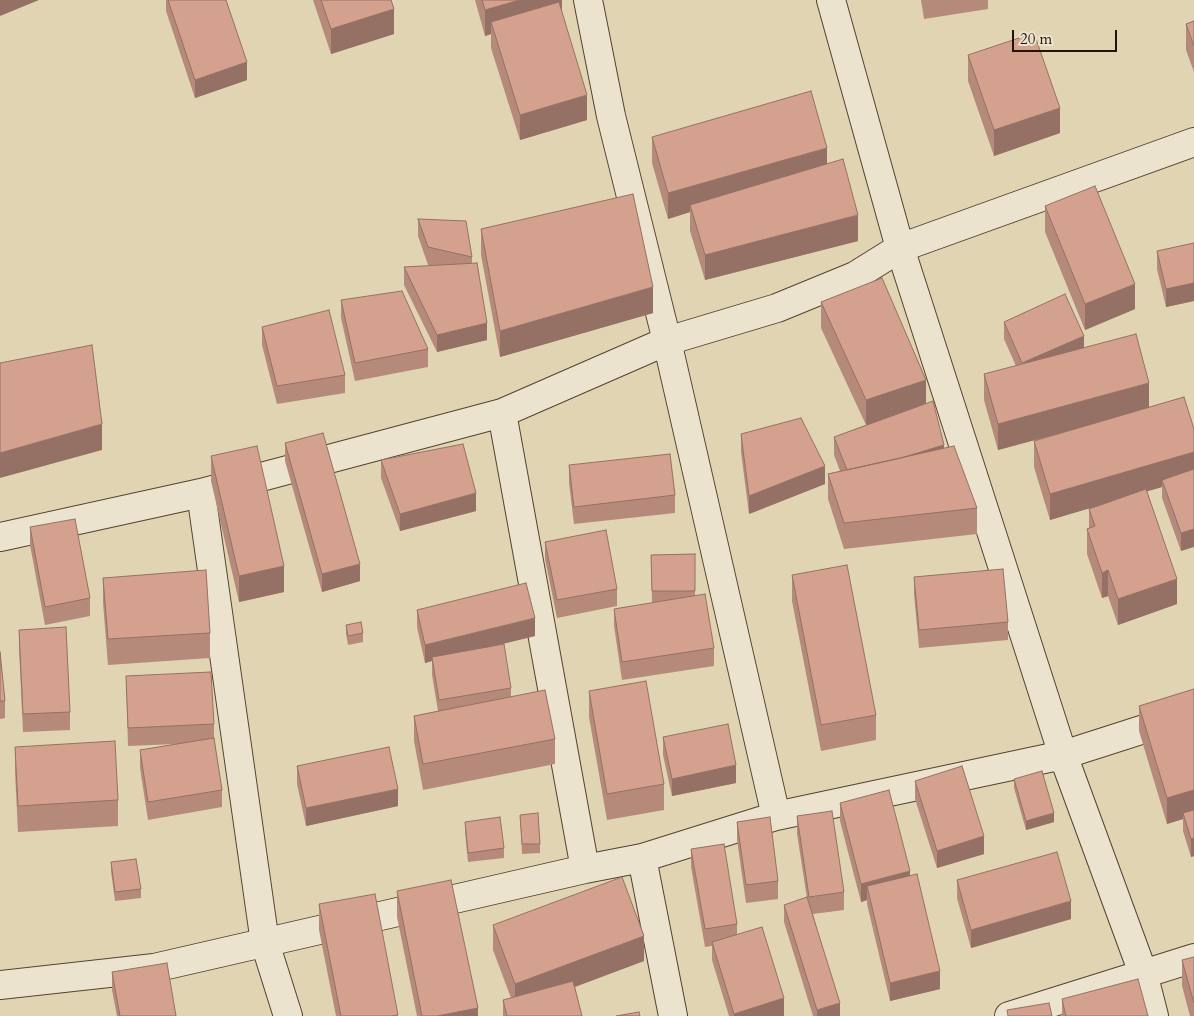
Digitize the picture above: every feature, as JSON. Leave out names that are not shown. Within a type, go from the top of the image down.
[{"type":"street","points":[[588,0],[611,116],[667,341],[776,816]]},
{"type":"street","points":[[830,0],[900,248],[1063,755],[1144,973],[1154,1016]]},
{"type":"street","points":[[0,537],[201,493],[502,413],[667,341],[777,308],[855,276],[900,248],[1194,142]]},
{"type":"street","points":[[502,413],[585,869]]},
{"type":"street","points":[[201,493],[265,943],[288,1016]]},
{"type":"street","points":[[0,985],[154,968],[585,869],[642,858],[776,816],[1063,755],[1194,713]]},
{"type":"street","points":[[642,858],[673,1016]]},
{"type":"street","points":[[1008,1016],[1194,958]]},
{"type":"building","points":[[168,0],[226,0],[247,62],[195,80]]},
{"type":"building","points":[[321,0],[391,0],[394,9],[331,29]]},
{"type":"building","points":[[482,0],[520,0],[485,10]]},
{"type":"building","points":[[559,2],[587,95],[520,115],[491,22]]},
{"type":"building","points":[[1194,21],[1194,46],[1186,24]]},
{"type":"building","points":[[1034,33],[1060,108],[994,130],[968,55]]},
{"type":"building","points":[[811,91],[827,148],[668,193],[652,137]]},
{"type":"building","points":[[843,159],[858,215],[705,255],[690,205]]},
{"type":"building","points":[[1095,186],[1135,284],[1085,304],[1045,206]]},
{"type":"building","points":[[633,194],[653,287],[500,331],[481,229]]},
{"type":"building","points":[[418,219],[466,221],[472,257],[428,247]]},
{"type":"building","points":[[1194,243],[1194,283],[1166,289],[1157,251]]},
{"type":"building","points":[[477,263],[487,323],[437,335],[404,267]]},
{"type":"building","points":[[882,278],[926,380],[866,400],[821,302]]},
{"type":"building","points":[[402,291],[428,349],[355,363],[341,300]]},
{"type":"building","points":[[1065,294],[1084,336],[1022,363],[1004,322]]},
{"type":"building","points":[[329,310],[345,375],[277,386],[262,327]]},
{"type":"building","points":[[1136,334],[1149,383],[998,424],[984,374]]},
{"type":"building","points":[[92,345],[102,424],[0,453],[0,363]]},
{"type":"building","points":[[1184,397],[1194,429],[1194,452],[1050,494],[1034,441]]},
{"type":"building","points":[[933,401],[944,445],[901,458],[847,470],[834,437]]},
{"type":"building","points":[[801,418],[825,466],[749,496],[741,434]]},
{"type":"building","points":[[323,433],[360,564],[322,574],[285,443]]},
{"type":"building","points":[[463,444],[476,493],[400,514],[381,460]]},
{"type":"building","points":[[257,446],[284,566],[239,576],[211,456]]},
{"type":"building","points":[[954,446],[977,508],[844,523],[828,474]]},
{"type":"building","points":[[670,454],[675,495],[574,507],[569,465]]},
{"type":"building","points":[[1194,469],[1194,529],[1181,533],[1162,480]]},
{"type":"building","points":[[1146,489],[1177,579],[1118,599],[1108,570],[1102,573],[1087,529],[1095,526],[1089,509]]},
{"type":"building","points":[[75,519],[90,598],[45,607],[30,527]]},
{"type":"building","points":[[606,530],[617,589],[557,600],[545,542]]},
{"type":"building","points":[[695,554],[695,591],[652,591],[651,555]]},
{"type":"building","points":[[847,565],[876,715],[821,725],[792,575]]},
{"type":"building","points":[[1003,569],[1008,622],[919,630],[914,577]]},
{"type":"building","points":[[206,570],[210,633],[108,639],[103,578]]},
{"type":"building","points":[[526,583],[535,618],[425,645],[417,610]]},
{"type":"building","points":[[705,594],[714,648],[622,662],[614,609]]},
{"type":"building","points":[[361,622],[363,633],[348,636],[346,625]]},
{"type":"building","points":[[66,627],[70,712],[23,714],[19,630]]},
{"type":"building","points":[[504,644],[511,688],[439,700],[432,657]]},
{"type":"building","points":[[0,652],[5,701],[0,701]]},
{"type":"building","points":[[211,672],[214,724],[128,728],[126,676]]},
{"type":"building","points":[[646,681],[664,784],[607,794],[589,691]]},
{"type":"building","points":[[1194,689],[1194,790],[1167,798],[1139,706]]},
{"type":"building","points":[[545,690],[555,739],[423,764],[414,716]]},
{"type":"building","points":[[728,724],[736,765],[672,779],[663,737]]},
{"type":"building","points":[[214,738],[222,790],[148,802],[140,750]]},
{"type":"building","points":[[115,741],[118,800],[18,806],[15,747]]},
{"type":"building","points":[[389,747],[398,789],[306,808],[297,766]]},
{"type":"building","points":[[962,766],[984,836],[937,851],[915,781]]},
{"type":"building","points":[[1042,771],[1054,813],[1026,821],[1014,779]]},
{"type":"building","points":[[889,790],[910,871],[861,884],[840,803]]},
{"type":"building","points":[[1194,810],[1194,838],[1191,839],[1183,813]]},
{"type":"building","points":[[832,811],[844,892],[809,897],[797,816]]},
{"type":"building","points":[[538,813],[540,844],[522,844],[520,815]]},
{"type":"building","points":[[500,817],[504,848],[468,853],[465,822]]},
{"type":"building","points":[[770,817],[778,881],[746,885],[737,822]]},
{"type":"building","points":[[724,844],[737,924],[705,929],[691,849]]},
{"type":"building","points":[[1057,852],[1071,901],[971,930],[957,880]]},
{"type":"building","points":[[136,859],[141,889],[115,892],[111,862]]},
{"type":"building","points":[[917,874],[940,971],[890,983],[867,886]]},
{"type":"building","points":[[622,877],[644,936],[515,984],[493,925]]},
{"type":"building","points":[[451,880],[478,1008],[437,1016],[422,1016],[397,891]]},
{"type":"building","points":[[375,894],[398,1015],[341,1016],[319,904]]},
{"type":"building","points":[[807,897],[840,1003],[817,1010],[784,905]]},
{"type":"building","points":[[762,927],[784,998],[734,1014],[712,942]]},
{"type":"building","points":[[1194,957],[1194,1003],[1182,960]]},
{"type":"building","points":[[167,963],[176,1016],[120,1016],[112,972]]},
{"type":"building","points":[[1138,979],[1148,1016],[1066,1016],[1062,999]]},
{"type":"building","points":[[573,981],[582,1016],[507,1016],[503,1000]]},
{"type":"building","points":[[1049,1003],[1052,1016],[1008,1016],[1007,1010]]},
{"type":"building","points":[[639,1012],[640,1016],[616,1016]]}]
